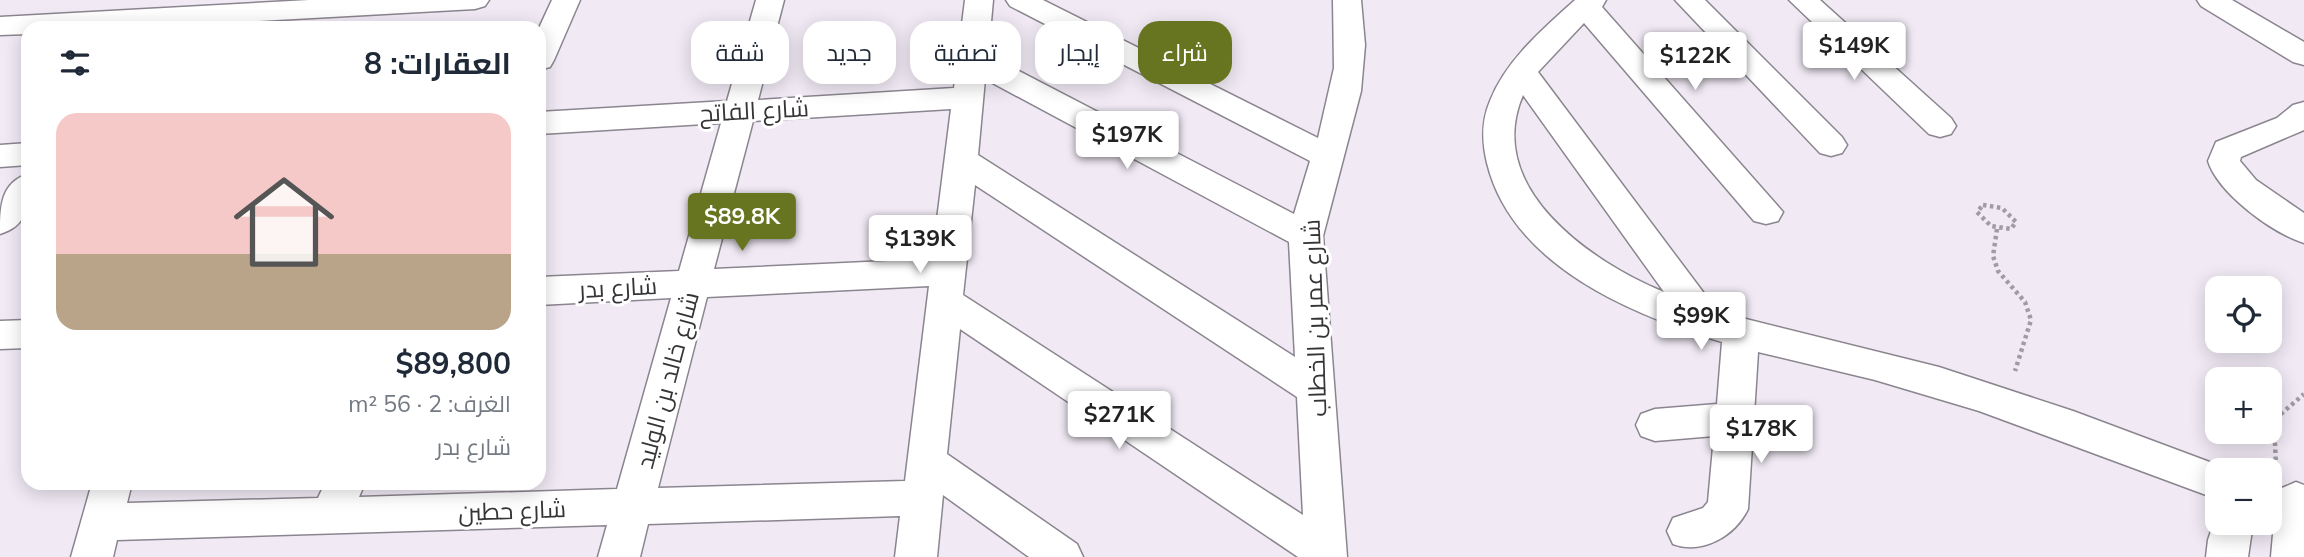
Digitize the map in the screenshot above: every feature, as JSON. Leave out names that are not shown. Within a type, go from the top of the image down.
[{"type":"street","points":[[72,21],[159,15],[366,11],[475,0]]},
{"type":"street","points":[[546,44],[566,0]]},
{"type":"street","name":"شارع خالد بن الوليد","points":[[619,557],[770,0]]},
{"type":"street","points":[[977,21],[979,0]]},
{"type":"street","points":[[1020,0],[1327,156]]},
{"type":"street","name":"شارع عمر بن الخطاب","points":[[1326,554],[1306,236],[1311,207],[1346,90],[1351,28],[1347,0]]},
{"type":"street","points":[[1689,0],[1830,145]]},
{"type":"street","points":[[1803,0],[1940,126]]},
{"type":"street","points":[[2211,0],[2304,55]]},
{"type":"street","points":[[1766,212],[1588,3],[1522,71],[1507,96],[1498,127],[1501,162],[1517,198],[1546,234],[1586,267],[1635,295],[1724,329],[1898,371],[2065,424],[2205,477]]},
{"type":"street","points":[[0,26],[21,25]]},
{"type":"street","points":[[1522,71],[1724,329],[1735,418],[1728,509],[1716,522],[1686,531]]},
{"type":"street","points":[[916,557],[970,84]]},
{"type":"street","points":[[1018,84],[1306,236]]},
{"type":"street","name":"شارع الفاتح","points":[[546,123],[969,98]]},
{"type":"street","points":[[2299,124],[2227,150],[2224,161],[2228,172],[2240,185],[2304,230]]},
{"type":"street","points":[[0,156],[21,154]]},
{"type":"street","points":[[961,160],[1315,389]]},
{"type":"street","points":[[0,222],[21,195]]},
{"type":"street","name":"شارع بدر","points":[[546,291],[692,284],[947,286]]},
{"type":"street","points":[[947,286],[1326,554]]},
{"type":"street","points":[[0,335],[21,334]]},
{"type":"street","points":[[1655,425],[1735,418]]},
{"type":"street","points":[[925,480],[1062,557]]},
{"type":"street","name":"شارع حطين","points":[[96,539],[338,499],[633,506],[925,480]]},
{"type":"street","points":[[96,539],[110,490]]},
{"type":"street","points":[[2287,498],[2292,557]]},
{"type":"street","points":[[2227,557],[2229,535]]},
{"type":"path","points":[[1983,205],[1996,205],[2010,211],[2016,222],[2011,229],[1997,229],[1983,222],[1977,212],[1983,205]]},
{"type":"path","points":[[1997,229],[1993,257],[1998,271],[2025,302],[2031,320],[2005,405]]},
{"type":"path","points":[[2287,498],[2274,420],[2304,394]]}]
